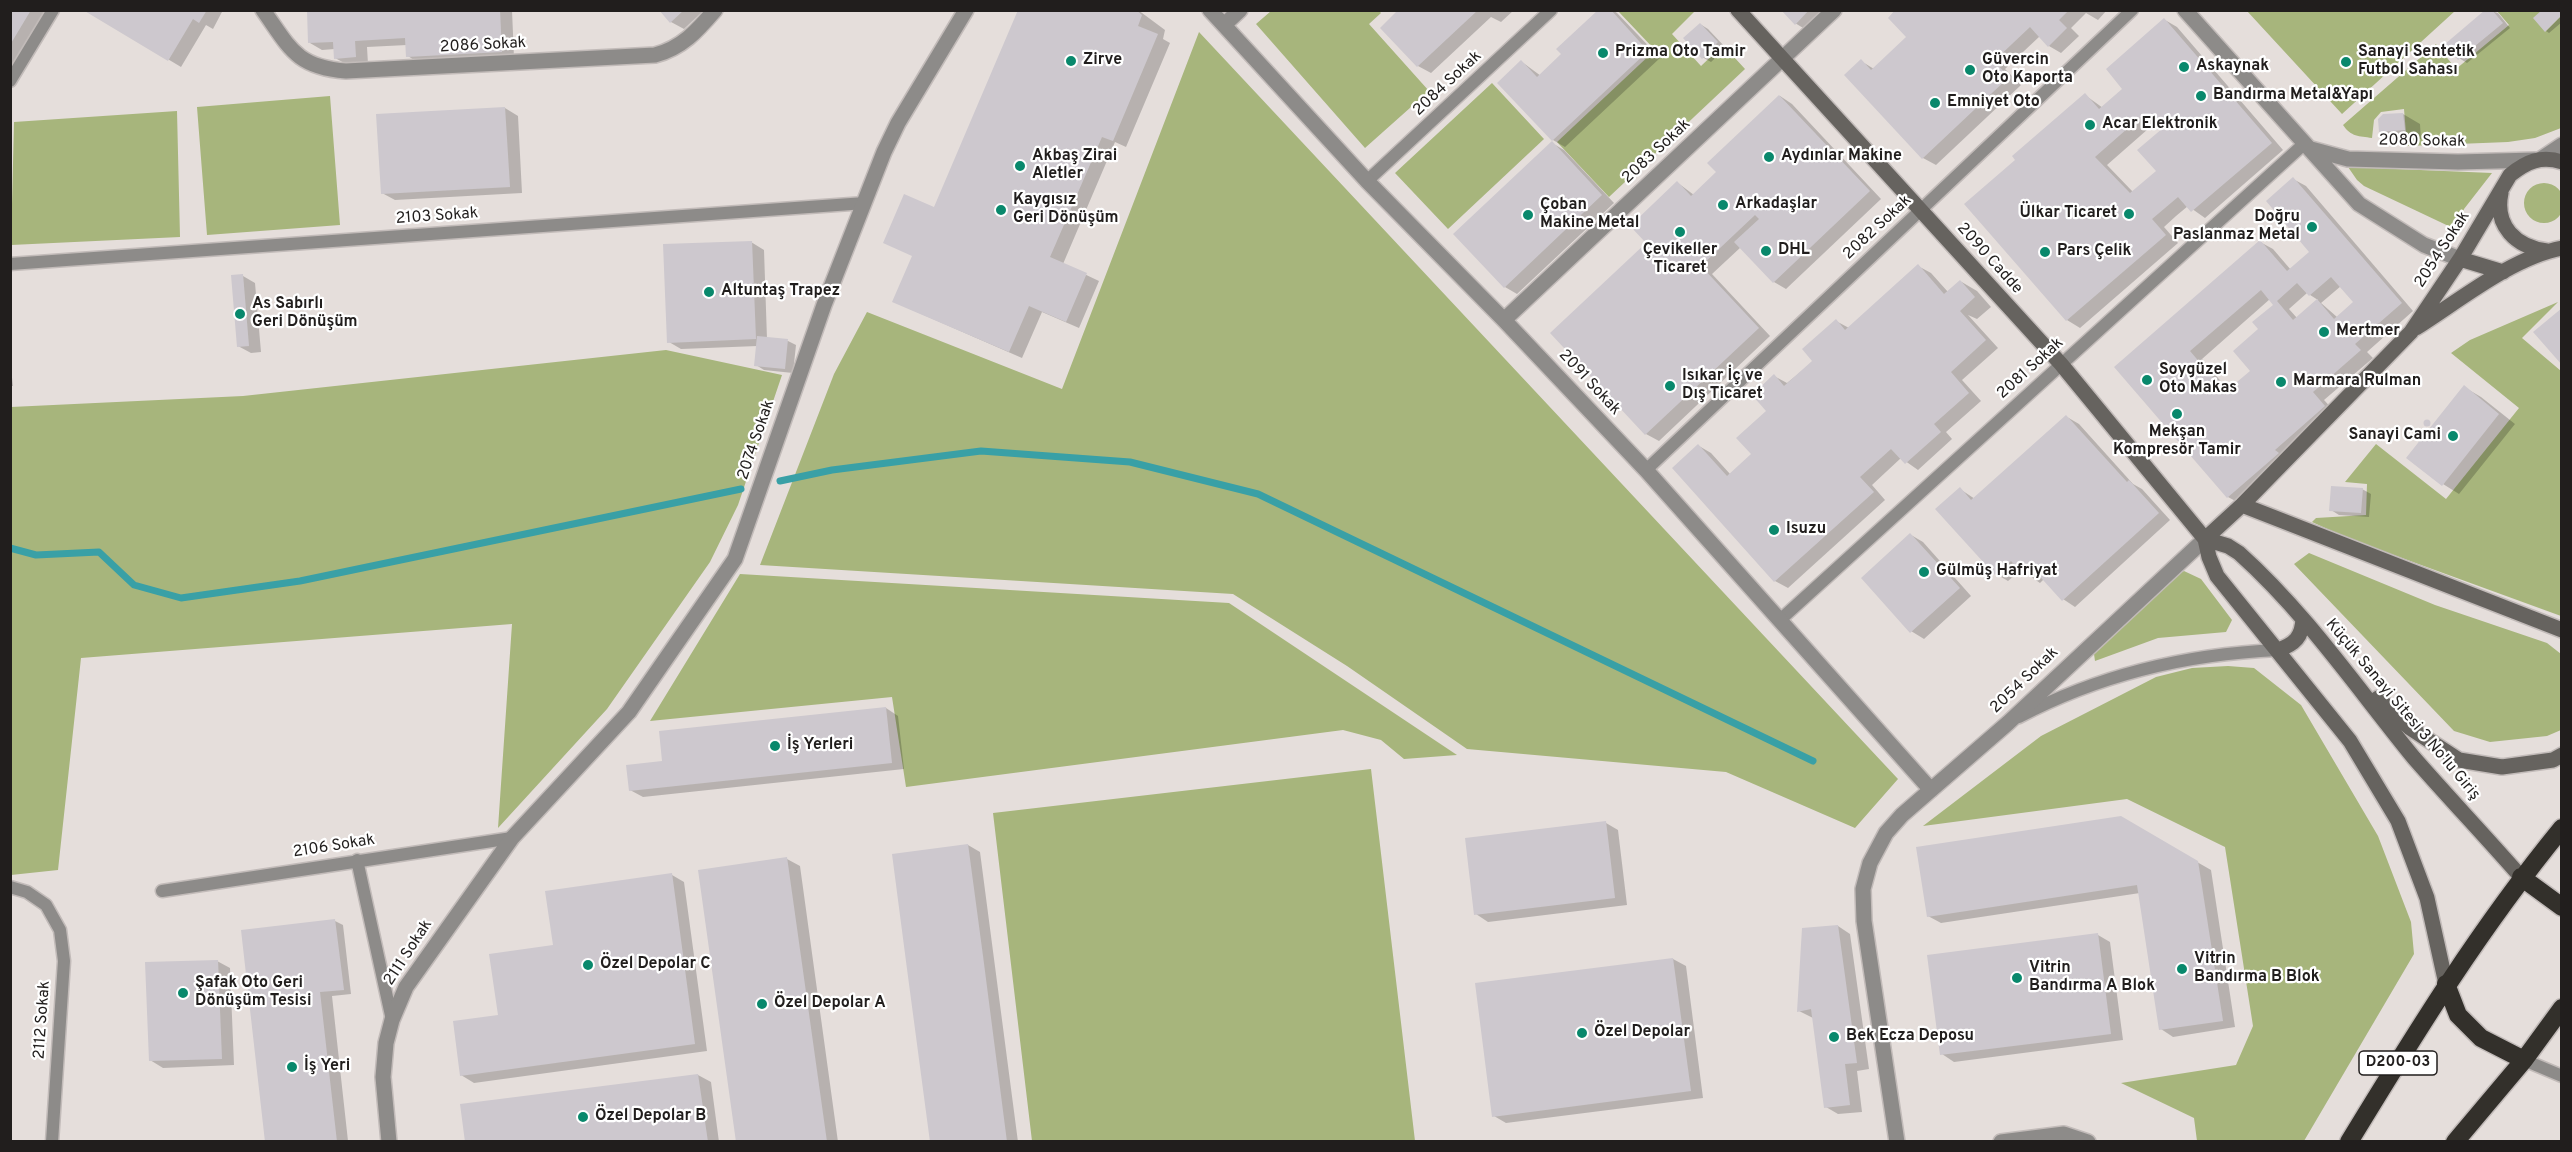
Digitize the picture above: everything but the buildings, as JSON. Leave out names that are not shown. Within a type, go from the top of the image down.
[{"type":"highway","name":"D200-03","points":[[2349,1142],[2446,984],[2521,877],[2562,828]]},
{"type":"highway","points":[[2521,877],[2562,907]]},
{"type":"highway","points":[[2446,984],[2458,1015],[2481,1038],[2524,1060]]},
{"type":"highway","points":[[2456,1142],[2524,1060],[2562,1008]]},
{"type":"street","name":"2086 Sokak","points":[[263,10],[292,51],[310,63],[328,70],[346,71],[655,55],[669,52],[687,41],[715,10]]},
{"type":"street","name":"2074 Sokak","points":[[512,838],[629,712],[735,559],[824,305],[884,152],[898,123],[966,10]]},
{"type":"street","name":"2091 Sokak","points":[[1210,10],[1367,181],[1504,320],[1646,470],[1931,790]]},
{"type":"street","points":[[1224,25],[1240,10]]},
{"type":"street","name":"2090 Cadde","points":[[1738,10],[2061,364],[2205,539],[2217,576],[2278,650]]},
{"type":"street","name":"2083 Sokak","points":[[1504,320],[1834,10]]},
{"type":"street","points":[[2185,10],[2359,204],[2424,245],[2503,272]]},
{"type":"street","name":"2054 Sokak","points":[[1897,1142],[1864,921],[1863,889],[1870,863],[1886,833],[2242,505],[2411,332],[2460,259],[2510,175],[2521,166],[2538,160],[2562,145]]},
{"type":"street","name":"2080 Sokak","points":[[2308,146],[2349,159],[2458,162],[2538,160]]},
{"type":"street","points":[[2538,160],[2562,162]]},
{"type":"street","name":"2054 Sokak","points":[[2503,188],[2499,202],[2501,218],[2508,231],[2525,245],[2554,249]]},
{"type":"street","name":"2054 Sokak","points":[[2411,332],[2503,272],[2554,249]]},
{"type":"street","points":[[2242,505],[2562,630]]},
{"type":"street","points":[[2205,539],[2228,546],[2239,553],[2303,619],[2303,630],[2298,640],[2278,650],[2349,741],[2398,821],[2427,898],[2446,984]]},
{"type":"street","name":"Küçük Sanayi Sitesi 3 No'lu Giriş","points":[[2303,619],[2343,665],[2414,758],[2521,877]]},
{"type":"street","points":[[2343,665],[2410,728],[2459,760],[2502,767],[2553,760],[2562,755]]},
{"type":"street","name":"2111 Sokak","points":[[389,1142],[383,1077],[386,1043],[392,1020],[406,987],[512,838]]},
{"type":"street","points":[[2001,1142],[2064,1134],[2088,1142]]},
{"type":"lane","points":[[10,81],[53,10]]},
{"type":"lane","name":"2084 Sokak","points":[[1367,181],[1551,10]]},
{"type":"lane","name":"2082 Sokak","points":[[1646,470],[2132,10]]},
{"type":"lane","name":"2081 Sokak","points":[[1780,620],[2061,364],[2308,146]]},
{"type":"lane","name":"2103 Sokak","points":[[10,264],[865,203]]},
{"type":"lane","points":[[2008,723],[2081,688],[2138,670],[2198,657],[2278,650]]},
{"type":"lane","name":"2106 Sokak","points":[[162,891],[512,838]]},
{"type":"lane","points":[[357,860],[392,1020]]},
{"type":"lane","name":"2112 Sokak","points":[[10,887],[27,892],[46,905],[60,930],[64,961],[52,1142]]},
{"type":"lane","points":[[2524,1060],[2562,1076]]},
{"type":"green space","points":[[1271,11],[1379,11],[1381,13],[1369,24],[1429,91],[1365,148],[1256,24]]},
{"type":"green space","points":[[1618,11],[1693,11],[1672,34],[1701,66],[1723,45],[1745,69],[1609,197],[1557,142],[1655,50]]},
{"type":"green space","name":"Sanayi Sentetik Futbol Sahası","points":[[2247,11],[2455,11],[2342,114]]},
{"type":"green space","points":[[2497,11],[2561,11],[2561,128],[2535,138],[2508,142],[2407,146],[2404,109],[2381,112],[2374,120],[2372,138],[2352,134],[2346,129],[2343,125],[2436,44],[2456,69],[2509,25]]},
{"type":"green space","points":[[1199,32],[1898,779],[1855,828],[1726,772],[1467,749],[1347,666],[1233,594],[760,565],[834,374],[867,312],[1062,389]]},
{"type":"green space","points":[[1492,83],[1544,139],[1448,229],[1395,173]]},
{"type":"green space","points":[[330,96],[340,225],[207,235],[197,107]]},
{"type":"green space","points":[[177,111],[180,237],[11,245],[14,122]]},
{"type":"green space","points":[[2348,167],[2492,173],[2464,209],[2457,230],[2364,186]]},
{"type":"green space","points":[[2544,183],[2558,189],[2564,203],[2558,217],[2544,223],[2530,217],[2524,203],[2530,189]]},
{"type":"green space","points":[[2558,302],[2522,338],[2561,371],[2561,616],[2347,538],[2312,522],[2316,518],[2366,515],[2367,484],[2345,482],[2376,444],[2446,499],[2519,408],[2451,353],[2470,340]]},
{"type":"green space","points":[[666,350],[782,375],[738,505],[710,562],[607,709],[498,828],[512,624],[81,658],[58,870],[11,875],[11,407],[243,396]]},
{"type":"green space","points":[[2309,553],[2435,605],[2547,643],[2561,654],[2561,730],[2547,736],[2490,742],[2454,731],[2294,564]]},
{"type":"green space","points":[[2184,571],[2201,579],[2232,620],[2226,632],[2158,638],[2095,661],[2094,654],[2174,576]]},
{"type":"green space","points":[[740,574],[1229,603],[1457,755],[1404,759],[1381,740],[1343,730],[906,787],[892,697],[650,721]]},
{"type":"green space","points":[[2228,666],[2254,668],[2301,705],[2378,836],[2411,922],[2414,954],[2304,1141],[2197,1141],[2194,1118],[2121,1083],[2236,1065],[2253,1026],[2225,847],[2127,799],[1923,826],[2041,736],[2156,677],[2192,668]]},
{"type":"green space","points":[[1371,769],[1415,1141],[1032,1141],[993,813]]},
{"type":"waterway","points":[[780,481],[832,470],[981,451],[1130,462],[1258,494],[1813,761]]},
{"type":"waterway","points":[[10,548],[36,555],[99,552],[134,585],[181,598],[300,581],[741,489]]},
{"type":"place","name":"Prizma Oto Tamir","points":[[1603,53]]},
{"type":"place","name":"Zirve","points":[[1071,61]]},
{"type":"place","name":"Sanayi Sentetik Futbol Sahası","points":[[2346,62]]},
{"type":"place","name":"Askaynak","points":[[2184,67]]},
{"type":"place","name":"Güvercin Oto Kaporta","points":[[1970,70]]},
{"type":"place","name":"Bandırma Metal&Yapı","points":[[2201,96]]},
{"type":"place","name":"Emniyet Oto","points":[[1935,103]]},
{"type":"place","name":"Acar Elektronik","points":[[2090,125]]},
{"type":"place","name":"Aydınlar Makine","points":[[1769,157]]},
{"type":"place","name":"Akbaş Zirai Aletler","points":[[1020,166]]},
{"type":"place","name":"Arkadaşlar","points":[[1723,205]]},
{"type":"place","name":"Kaygısız Geri Dönüşüm","points":[[1001,210]]},
{"type":"place","name":"Ülkar Ticaret","points":[[2129,214]]},
{"type":"place","name":"Çoban Makine Metal","points":[[1528,215]]},
{"type":"place","name":"Doğru Paslanmaz Metal","points":[[2312,227]]},
{"type":"place","name":"Çevikeller Ticaret","points":[[1680,232]]},
{"type":"place","name":"DHL","points":[[1766,251]]},
{"type":"place","name":"Pars Çelik","points":[[2045,252]]},
{"type":"place","name":"Altuntaş Trapez","points":[[709,292]]},
{"type":"place","name":"As Sabırlı Geri Dönüşüm","points":[[240,314]]},
{"type":"place","name":"Mertmer","points":[[2324,332]]},
{"type":"place","name":"Soygüzel Oto Makas","points":[[2147,380]]},
{"type":"place","name":"Marmara Rulman","points":[[2281,382]]},
{"type":"place","name":"Isıkar İç ve Dış Ticaret","points":[[1670,386]]},
{"type":"place","name":"Mekşan Kompresör Tamir","points":[[2177,414]]},
{"type":"place","name":"Sanayi Cami","points":[[2453,436]]},
{"type":"place","name":"Isuzu","points":[[1774,530]]},
{"type":"place","name":"Gülmüş Hafriyat","points":[[1924,572]]},
{"type":"place","name":"İş Yerleri","points":[[775,746]]},
{"type":"place","name":"Özel Depolar C","points":[[588,965]]},
{"type":"place","name":"Vitrin Bandırma B Blok","points":[[2182,969]]},
{"type":"place","name":"Vitrin Bandırma A Blok","points":[[2017,978]]},
{"type":"place","name":"Şafak Oto Geri Dönüşüm Tesisi","points":[[183,993]]},
{"type":"place","name":"Özel Depolar A","points":[[762,1004]]},
{"type":"place","name":"Özel Depolar","points":[[1582,1033]]},
{"type":"place","name":"Bek Ecza Deposu","points":[[1834,1037]]},
{"type":"place","name":"İş Yeri","points":[[292,1067]]},
{"type":"place","name":"Özel Depolar B","points":[[583,1117]]}]
